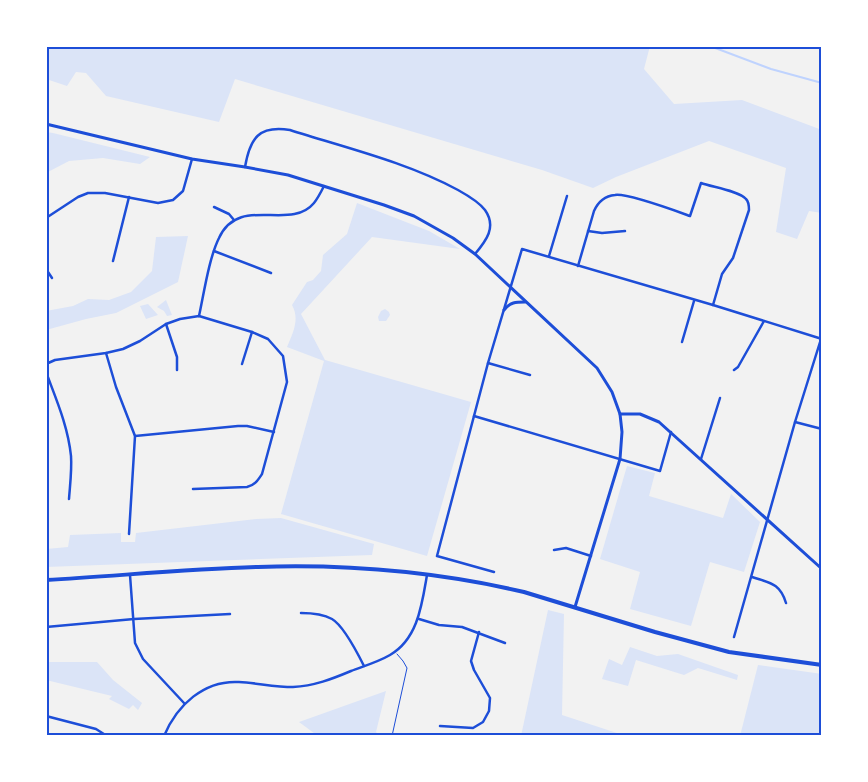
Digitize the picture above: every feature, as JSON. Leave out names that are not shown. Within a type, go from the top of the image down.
[{"type":"main road","points":[[46,580],[258,567],[309,566],[369,569],[427,575],[503,587],[729,652],[822,665]]},
{"type":"street","points":[[46,124],[192,160],[288,175],[414,216],[453,238],[475,254],[597,368],[612,392],[620,414],[622,432],[620,459],[575,607]]},
{"type":"street","points":[[245,167],[251,144],[257,136],[265,131],[281,128],[434,177],[465,194],[486,211],[489,219],[489,235],[475,254]]},
{"type":"street","points":[[46,218],[78,197],[88,194],[129,197],[158,204],[173,200],[183,191],[192,160]]},
{"type":"street","points":[[578,266],[594,211],[602,200],[612,195],[619,194],[690,216],[700,184],[740,194],[747,199],[749,210],[734,258],[722,274],[713,305]]},
{"type":"street","points":[[198,316],[214,251],[219,237],[226,227],[234,220],[249,215],[280,216],[298,213],[314,203],[324,186]]},
{"type":"street","points":[[549,257],[567,196]]},
{"type":"street","points":[[113,260],[129,197]]},
{"type":"street","points":[[214,207],[229,214],[234,220]]},
{"type":"street","points":[[588,231],[602,233],[626,231]]},
{"type":"street","points":[[494,572],[437,556],[488,363],[522,249],[822,339],[795,422],[734,637]]},
{"type":"street","points":[[214,251],[271,273]]},
{"type":"street","points":[[46,269],[52,278]]},
{"type":"street","points":[[682,342],[694,300]]},
{"type":"street","points":[[504,310],[508,305],[515,302],[525,302]]},
{"type":"street","points":[[46,364],[55,360],[123,349],[166,324],[198,316],[252,332],[268,339],[279,349],[283,356],[287,373],[286,390],[262,474],[253,485],[193,489]]},
{"type":"street","points":[[734,370],[738,367],[764,321]]},
{"type":"street","points":[[166,324],[177,357],[177,370]]},
{"type":"street","points":[[242,364],[252,332]]},
{"type":"street","points":[[106,353],[116,387],[135,436],[129,534]]},
{"type":"street","points":[[488,363],[530,375]]},
{"type":"street","points":[[46,372],[68,439],[71,463],[69,499]]},
{"type":"street","points":[[701,459],[720,398]]},
{"type":"street","points":[[620,414],[633,413],[650,417],[671,431],[822,569]]},
{"type":"street","points":[[474,416],[660,471],[671,431]]},
{"type":"street","points":[[795,422],[822,429]]},
{"type":"street","points":[[135,436],[238,426],[274,432]]},
{"type":"street","points":[[554,550],[566,548],[591,556]]},
{"type":"street","points":[[130,575],[135,643],[138,651],[143,659],[184,703]]},
{"type":"street","points":[[164,736],[175,714],[184,703],[202,690],[224,682],[290,687],[308,686],[364,666],[394,652],[407,639],[418,619],[427,575]]},
{"type":"street","points":[[752,577],[779,588],[786,603]]},
{"type":"street","points":[[301,613],[323,616],[335,621],[354,646],[364,666]]},
{"type":"street","points":[[46,627],[230,614]]},
{"type":"street","points":[[418,619],[439,625],[462,627],[505,642]]},
{"type":"street","points":[[440,726],[473,728],[483,722],[489,711],[490,698],[471,661],[479,632]]},
{"type":"street","points":[[46,716],[96,729],[107,736]]},
{"type":"path","points":[[392,736],[407,668],[394,652]]},
{"type":"shaded area","points":[[46,46],[650,46],[644,69],[674,104],[742,100],[822,130],[822,213],[809,211],[797,239],[776,232],[786,168],[709,141],[616,177],[593,188],[542,170],[235,79],[219,122],[106,96],[86,73],[76,72],[67,86],[46,79]]},
{"type":"shaded area","points":[[46,132],[150,157],[140,164],[103,158],[69,161],[46,173]]},
{"type":"shaded area","points":[[357,203],[429,231],[460,249],[372,237],[301,314],[325,360],[471,402],[427,556],[281,514],[324,361],[287,347],[296,321],[292,305],[307,282],[313,280],[321,271],[323,255],[347,234]]},
{"type":"shaded area","points":[[188,236],[178,282],[116,313],[46,330],[46,311],[73,306],[88,299],[109,300],[131,292],[152,271],[156,237]]},
{"type":"shaded area","points":[[166,300],[172,315],[167,316],[164,311],[157,307]]},
{"type":"shaded area","points":[[148,304],[158,315],[146,319],[140,306]]},
{"type":"shaded area","points":[[385,309],[390,315],[386,321],[379,321],[378,317],[381,311]]},
{"type":"shaded area","points":[[627,466],[655,473],[649,496],[723,518],[731,494],[760,522],[744,572],[710,562],[691,626],[630,609],[640,572],[600,559]]},
{"type":"shaded area","points":[[281,518],[374,544],[372,555],[46,567],[46,549],[68,547],[70,535],[121,533],[121,542],[135,542],[136,533],[256,519]]},
{"type":"shaded area","points":[[548,610],[564,614],[562,715],[626,736],[521,736]]},
{"type":"shaded area","points":[[630,647],[657,656],[678,654],[738,675],[737,680],[698,668],[684,675],[636,660],[628,686],[602,679],[609,659],[622,665]]},
{"type":"shaded area","points":[[46,662],[97,662],[113,680],[142,703],[138,710],[133,705],[129,709],[109,699],[112,696],[46,680]]},
{"type":"shaded area","points":[[758,665],[822,674],[822,736],[740,736]]},
{"type":"shaded area","points":[[386,691],[376,732],[380,736],[318,736],[299,722]]},
{"type":"waterway","points":[[710,46],[771,69],[822,83]]}]
